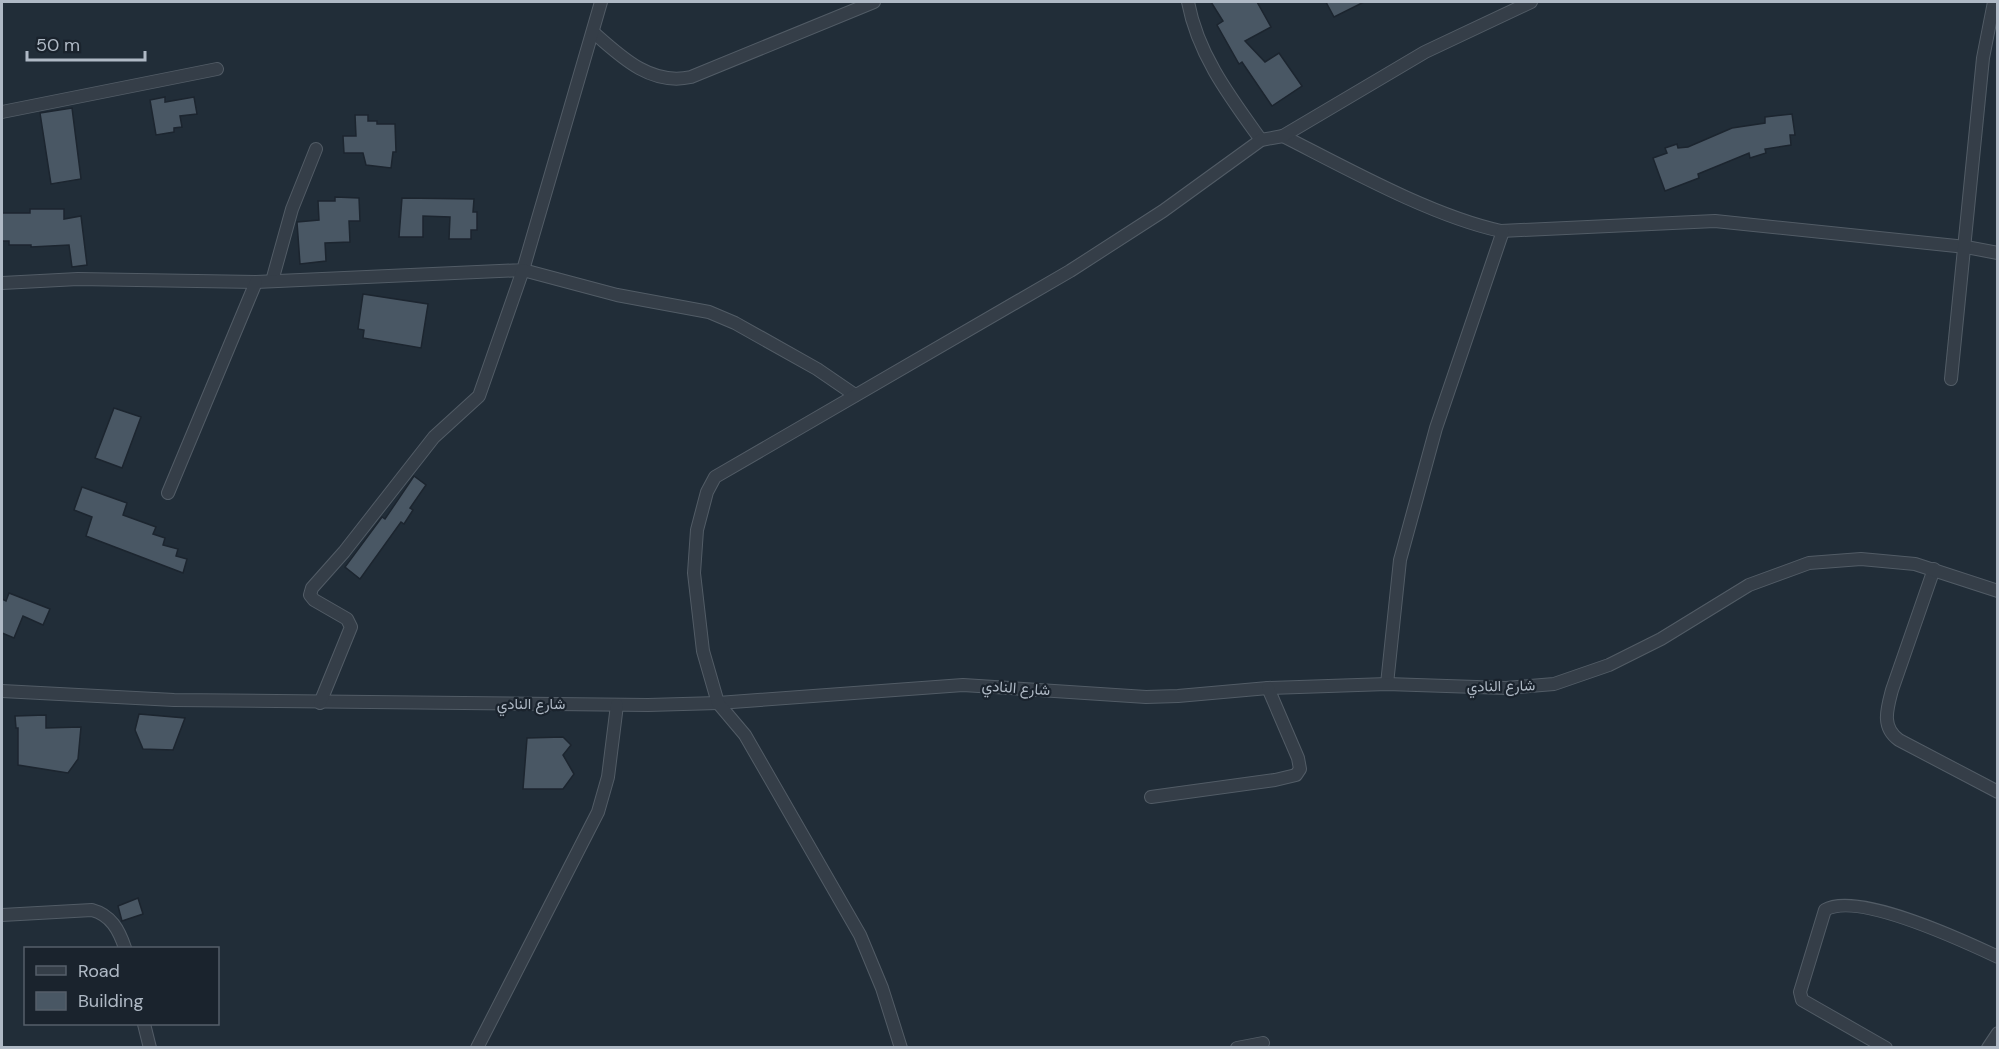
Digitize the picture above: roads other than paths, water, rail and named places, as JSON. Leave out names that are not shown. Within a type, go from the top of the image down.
[{"type":"street","points":[[320,703],[351,627],[341,614],[314,600],[310,595],[312,588],[344,552],[434,437],[479,396],[524,270],[601,2]]},
{"type":"street","points":[[593,32],[633,65],[657,77],[673,80],[691,77],[874,2]]},
{"type":"street","points":[[1188,2],[1195,32],[1218,80],[1261,140]]},
{"type":"street","points":[[901,1047],[882,988],[855,925],[745,735],[718,703],[703,651],[694,573],[696,530],[707,492],[715,477],[1022,300],[1131,233],[1261,140],[1283,136],[1425,52],[1531,2]]},
{"type":"street","points":[[1951,379],[1966,247],[1983,58],[1994,2]]},
{"type":"street","points":[[2,112],[217,69]]},
{"type":"street","points":[[1283,136],[1469,223],[1503,231],[1545,231],[1707,221],[1966,247],[1998,253]]},
{"type":"street","points":[[272,281],[292,209],[316,150]]},
{"type":"street","points":[[1387,684],[1400,560],[1436,428],[1503,231]]},
{"type":"street","points":[[2,284],[78,279],[256,282],[524,270],[617,295],[709,312],[735,323],[817,369],[855,395]]},
{"type":"street","points":[[168,493],[256,282]]},
{"type":"street","name":"شارع النادي","points":[[2,691],[174,700],[616,705],[718,703],[963,685],[1122,697],[1178,696],[1268,688],[1387,684],[1506,688],[1554,684],[1625,658],[1749,585],[1809,563],[1880,560],[1934,569],[1998,591]]},
{"type":"street","points":[[1934,569],[1892,690],[1887,710],[1887,727],[1891,734],[1899,740],[1998,792]]},
{"type":"street","points":[[1151,797],[1296,775],[1300,769],[1298,758],[1268,688]]},
{"type":"street","points":[[477,1047],[598,812],[608,777],[616,705]]},
{"type":"street","points":[[1887,1047],[1802,1000],[1800,992],[1825,910],[1840,904],[1868,908],[1944,932],[1998,957]]},
{"type":"street","points":[[2,915],[92,909],[101,912],[112,921],[125,947]]},
{"type":"street","points":[[144,1025],[150,1047]]},
{"type":"street","points":[[1988,1047],[1998,1033]]},
{"type":"street","points":[[1237,1047],[1263,1043]]}]
